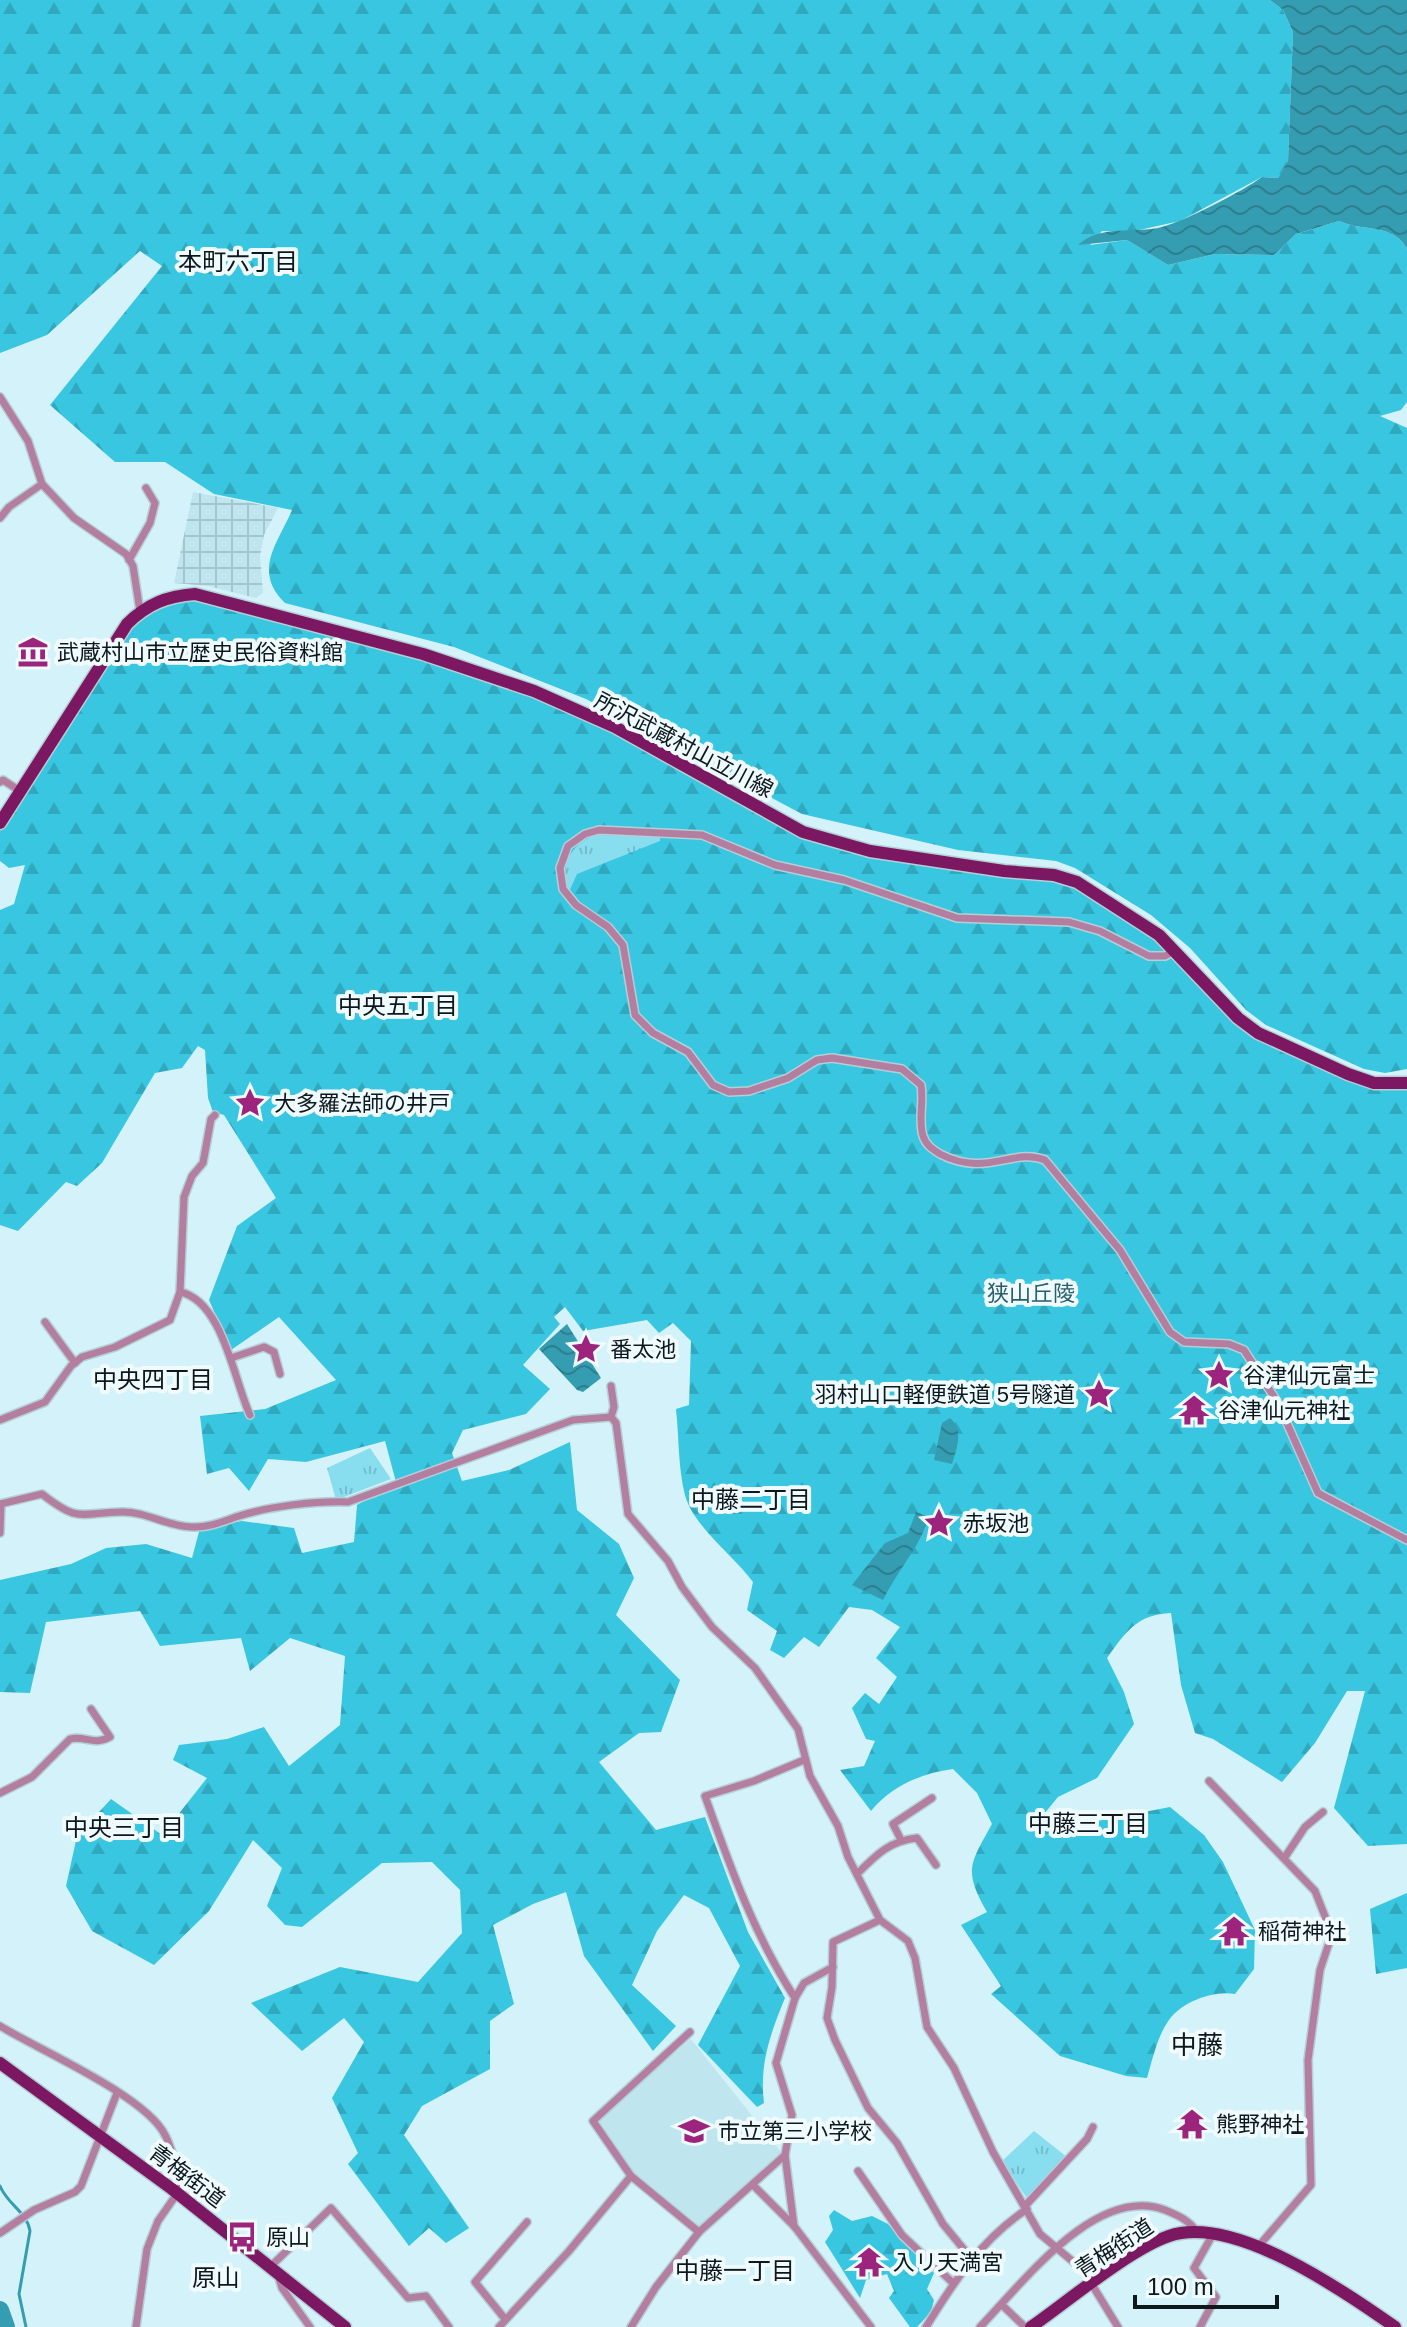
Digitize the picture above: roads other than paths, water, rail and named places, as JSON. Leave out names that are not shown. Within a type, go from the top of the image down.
[{"type":"main road","name":"所沢武蔵村山立川線","points":[[0,823],[106,653],[140,611],[162,599],[195,594],[423,654],[520,686],[615,727],[803,832],[870,851],[1004,871],[1054,875],[1101,895],[1141,920],[1176,950],[1238,1018],[1276,1044],[1374,1083],[1407,1083]]},
{"type":"main road","name":"青梅街道","points":[[0,2063],[178,2193],[345,2327]]},
{"type":"main road","name":"青梅街道","points":[[1028,2327],[1160,2240],[1196,2231],[1214,2233],[1257,2248],[1337,2286],[1395,2327]]},
{"type":"street","points":[[0,397],[28,441],[42,484],[74,518],[129,560],[140,611]]},
{"type":"street","points":[[0,518],[9,507],[42,484]]},
{"type":"street","points":[[129,560],[150,523],[155,503],[146,488]]},
{"type":"street","points":[[0,782],[3,780],[20,791]]},
{"type":"street","points":[[1176,950],[1165,956],[1149,956],[1100,931],[1069,922],[957,918],[844,880],[775,865],[715,839],[683,832],[592,831],[568,846],[560,868],[567,897],[613,932],[623,945],[631,1002],[638,1021],[688,1052],[713,1085],[729,1092],[749,1091],[788,1078],[817,1060],[832,1058],[902,1069],[921,1085],[921,1128],[933,1149],[970,1165],[1029,1156],[1045,1160],[1120,1250],[1174,1336],[1184,1342],[1229,1344],[1244,1350],[1278,1403],[1318,1493],[1407,1540]]},
{"type":"street","points":[[0,1420],[45,1402],[75,1363],[167,1324],[180,1292],[184,1197],[192,1176],[203,1163],[211,1119],[215,1115]]},
{"type":"street","points":[[180,1292],[193,1295],[205,1306],[231,1358],[250,1415]]},
{"type":"street","points":[[45,1322],[75,1363]]},
{"type":"street","points":[[231,1358],[264,1347],[274,1352],[280,1374]]},
{"type":"street","points":[[611,1386],[614,1407],[611,1417]]},
{"type":"street","points":[[0,1533],[0,1504],[42,1494],[67,1514],[98,1516],[121,1512],[156,1516],[190,1528],[255,1513],[329,1501],[348,1502],[573,1420],[611,1417]]},
{"type":"street","points":[[611,1417],[616,1423],[628,1514],[668,1561],[682,1587],[720,1638],[755,1668],[798,1729],[804,1760],[880,1920],[908,1941],[915,1958],[927,2027],[949,2058],[988,2142],[1040,2234],[1057,2245],[1093,2284],[1094,2291],[1118,2327]]},
{"type":"street","points":[[0,1793],[32,1777],[70,1739],[77,1737],[91,1743],[110,1737],[91,1709]]},
{"type":"street","points":[[795,1998],[772,1962],[748,1910],[705,1796],[754,1781],[804,1760]]},
{"type":"street","points":[[1209,1781],[1315,1891],[1332,1934],[1320,1970],[1308,2060],[1311,2185],[1257,2248]]},
{"type":"street","points":[[901,1840],[893,1824],[932,1798]]},
{"type":"street","points":[[1285,1857],[1305,1827],[1323,1812]]},
{"type":"street","points":[[857,1874],[884,1847],[917,1838],[936,1865]]},
{"type":"street","points":[[880,1920],[833,1942],[827,2018],[868,2108],[897,2143],[943,2224],[971,2258]]},
{"type":"street","points":[[794,2226],[785,2155],[792,2115],[776,2063],[795,1998],[808,1979],[833,1967]]},
{"type":"street","points":[[0,2026],[117,2093],[157,2123],[166,2136],[181,2185],[158,2221],[147,2249],[136,2327]]},
{"type":"street","points":[[690,2032],[593,2121],[631,2176],[699,2232]]},
{"type":"street","points":[[0,2233],[81,2186],[98,2135],[117,2093]]},
{"type":"street","points":[[926,2327],[971,2258],[1026,2207],[1090,2139],[1093,2127]]},
{"type":"street","points":[[631,2327],[656,2287],[699,2232],[754,2186],[785,2155]]},
{"type":"street","points":[[858,2171],[902,2235],[953,2283]]},
{"type":"street","points":[[527,2222],[475,2282],[501,2325],[569,2251],[631,2176]]},
{"type":"street","points":[[754,2186],[794,2226],[871,2327]]},
{"type":"street","points":[[980,2327],[1057,2245],[1103,2217],[1140,2205],[1169,2212],[1191,2224],[1196,2231]]},
{"type":"street","points":[[310,2327],[282,2288],[274,2270],[331,2208],[408,2298],[426,2296],[449,2327]]},
{"type":"street","points":[[1200,2327],[1216,2297],[1194,2268],[1214,2233]]},
{"type":"street","points":[[1002,2305],[1028,2327]]},
{"type":"water","points":[[1270,0],[1407,0],[1407,249],[1394,235],[1339,221],[1296,234],[1274,255],[1215,254],[1168,265],[1127,240],[1078,245],[1096,234],[1172,224],[1214,205],[1262,177],[1278,178],[1288,161],[1293,32],[1283,10]]},
{"type":"water","name":"番太池","points":[[567,1324],[601,1378],[583,1392],[577,1390],[539,1349]]},
{"type":"water","name":"赤坂池","points":[[950,1418],[958,1433],[952,1464],[934,1460],[942,1423]]},
{"type":"water","name":"赤坂池","points":[[916,1512],[929,1517],[925,1528],[883,1600],[852,1585],[885,1543],[908,1533]]},
{"type":"waterway","points":[[0,2186],[25,2218],[30,2231],[19,2294],[26,2327]]},
{"type":"waterway","points":[[0,2310],[6,2327]]},
{"type":"place","name":"武蔵村山市立歴史民俗資料館","points":[[33,652]]},
{"type":"place","name":"大多羅法師の井戸","points":[[250,1103]]},
{"type":"place","name":"番太池","points":[[586,1349]]},
{"type":"place","name":"谷津仙元富士","points":[[1219,1375]]},
{"type":"place","name":"羽村山口軽便鉄道 5号隧道","points":[[1099,1394]]},
{"type":"place","name":"谷津仙元神社","points":[[1194,1410]]},
{"type":"place","name":"赤坂池","points":[[939,1523]]},
{"type":"place","name":"稲荷神社","points":[[1234,1931]]},
{"type":"place","name":"熊野神社","points":[[1192,2124]]},
{"type":"place","name":"市立第三小学校","points":[[694,2131]]},
{"type":"place","name":"原山","points":[[242,2237]]},
{"type":"place","name":"入リ天満宮","points":[[869,2262]]},
{"type":"district","name":"本町六丁目","points":[[238,261]]},
{"type":"district","name":"中央五丁目","points":[[398,1005]]},
{"type":"district","name":"中央四丁目","points":[[153,1379]]},
{"type":"district","name":"中藤二丁目","points":[[751,1499]]},
{"type":"district","name":"中藤三丁目","points":[[1088,1823]]},
{"type":"district","name":"中央三丁目","points":[[124,1827]]},
{"type":"district","name":"中藤","points":[[1197,2045]]},
{"type":"district","name":"中藤一丁目","points":[[735,2270]]},
{"type":"district","name":"原山","points":[[216,2277]]},
{"type":"park label","name":"狭山丘陵","points":[[1031,1293]]}]
